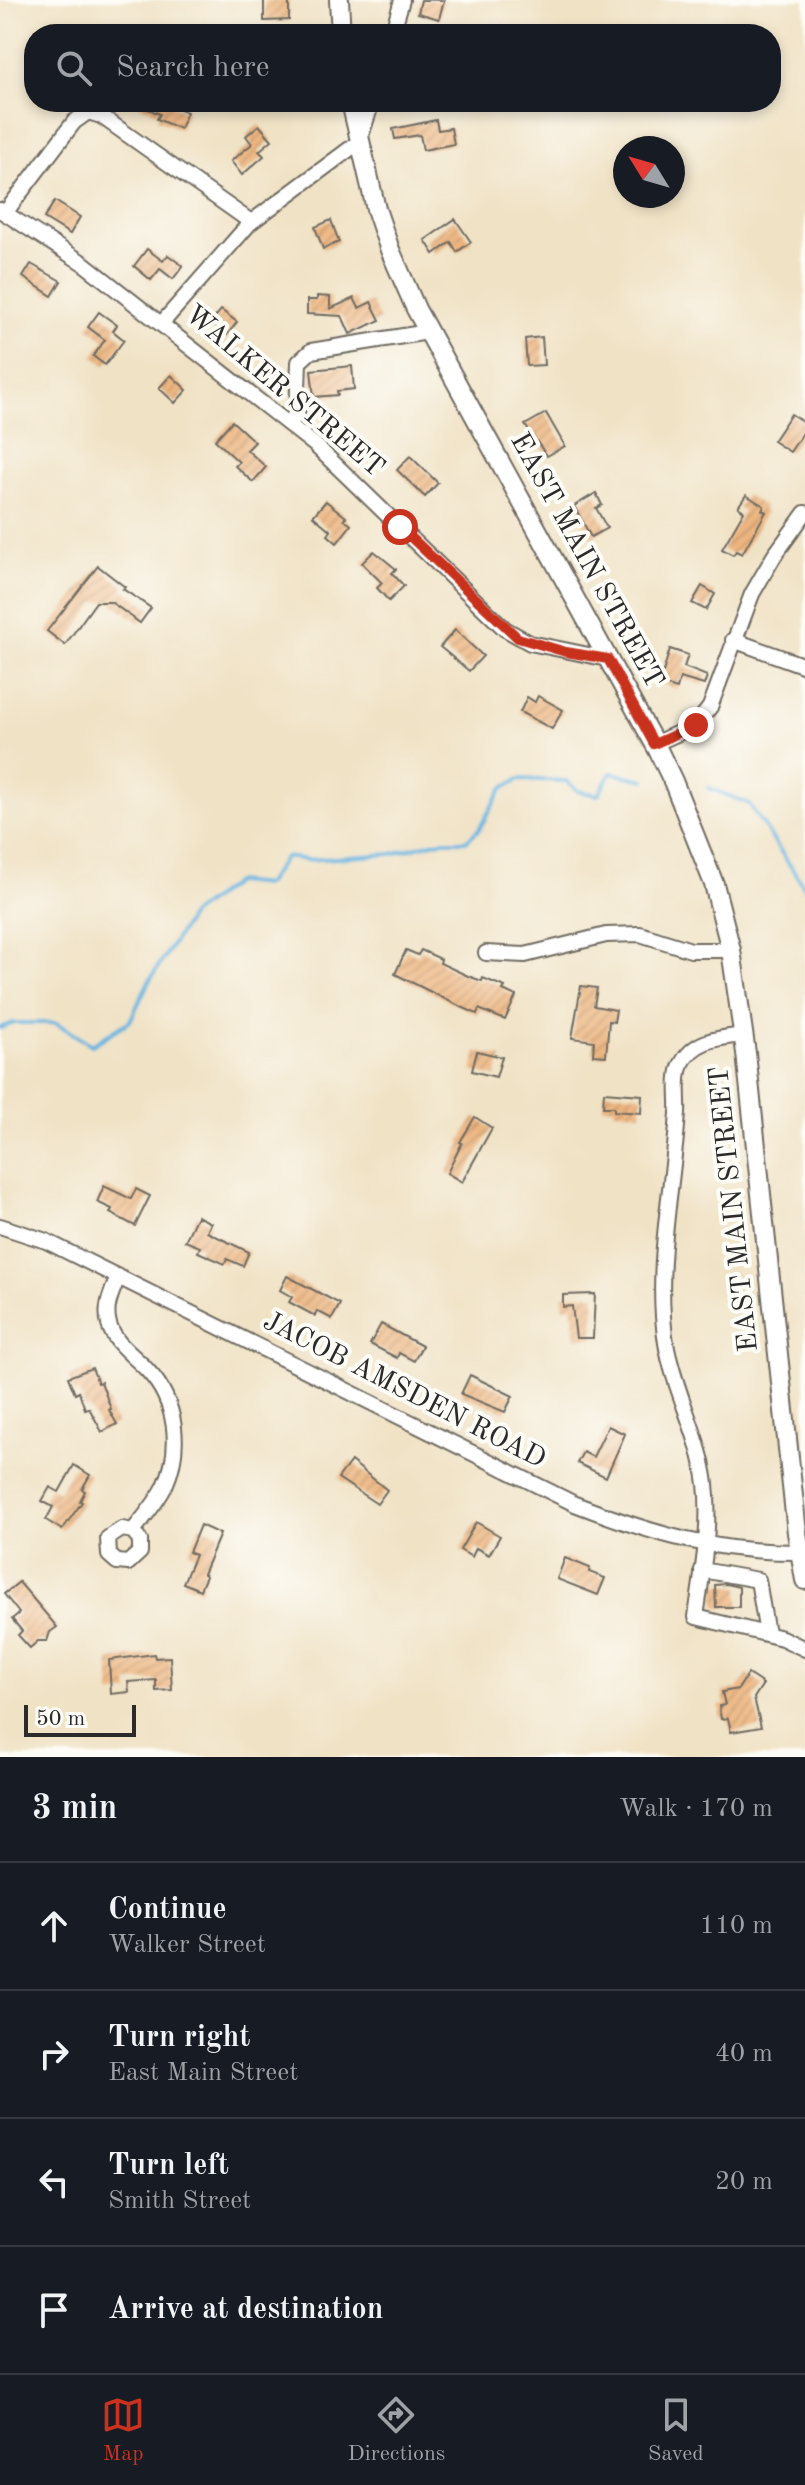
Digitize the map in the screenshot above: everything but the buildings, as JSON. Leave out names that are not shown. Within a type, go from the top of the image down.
[{"type":"main road","points":[[339,0],[340,24]]},
{"type":"main road","name":"EAST MAIN STREET","points":[[353,112],[376,209],[390,250],[428,332],[654,744],[673,781],[714,884],[731,950],[744,1035],[805,1580]]},
{"type":"street","points":[[395,24],[402,0]]},
{"type":"street","points":[[2,212],[74,122],[88,112],[101,116],[251,222]]},
{"type":"street","points":[[162,323],[251,222],[359,142],[369,112]]},
{"type":"street","name":"WALKER STREET","points":[[2,212],[63,249],[288,422],[443,566],[505,629],[530,643],[608,659]]},
{"type":"street","points":[[288,422],[297,415],[299,362],[311,351],[428,332]]},
{"type":"street","points":[[654,744],[696,725],[710,707],[733,640],[760,578],[805,513]]},
{"type":"street","points":[[733,640],[805,666]]},
{"type":"street","points":[[486,953],[525,955],[606,935],[640,934],[691,950],[731,950]]},
{"type":"street","points":[[744,1035],[714,1038],[701,1044],[691,1051],[680,1067],[663,1254],[666,1343],[706,1484],[706,1546],[696,1617],[782,1638],[805,1649]]},
{"type":"street","name":"JACOB AMSDEN ROAD","points":[[0,1226],[46,1241],[544,1491],[639,1528],[706,1546],[741,1551],[803,1552]]},
{"type":"street","points":[[118,1277],[108,1303],[108,1323],[112,1333],[162,1390],[175,1428],[171,1468],[164,1487],[133,1531]]},
{"type":"street","points":[[702,1570],[758,1580],[767,1634]]},
{"type":"waterway","points":[[0,1028],[14,1023],[56,1023],[92,1045],[130,1021],[148,983],[191,915],[235,882],[266,885],[285,857],[307,860],[391,854],[440,841],[466,841],[479,829],[502,789],[519,779],[566,781],[578,791],[598,795],[611,773],[645,780]]},
{"type":"waterway","points":[[709,788],[749,804],[805,888]]},
{"type":"route","points":[[400,527],[518,638],[566,652],[608,659],[654,744],[696,725]]}]
